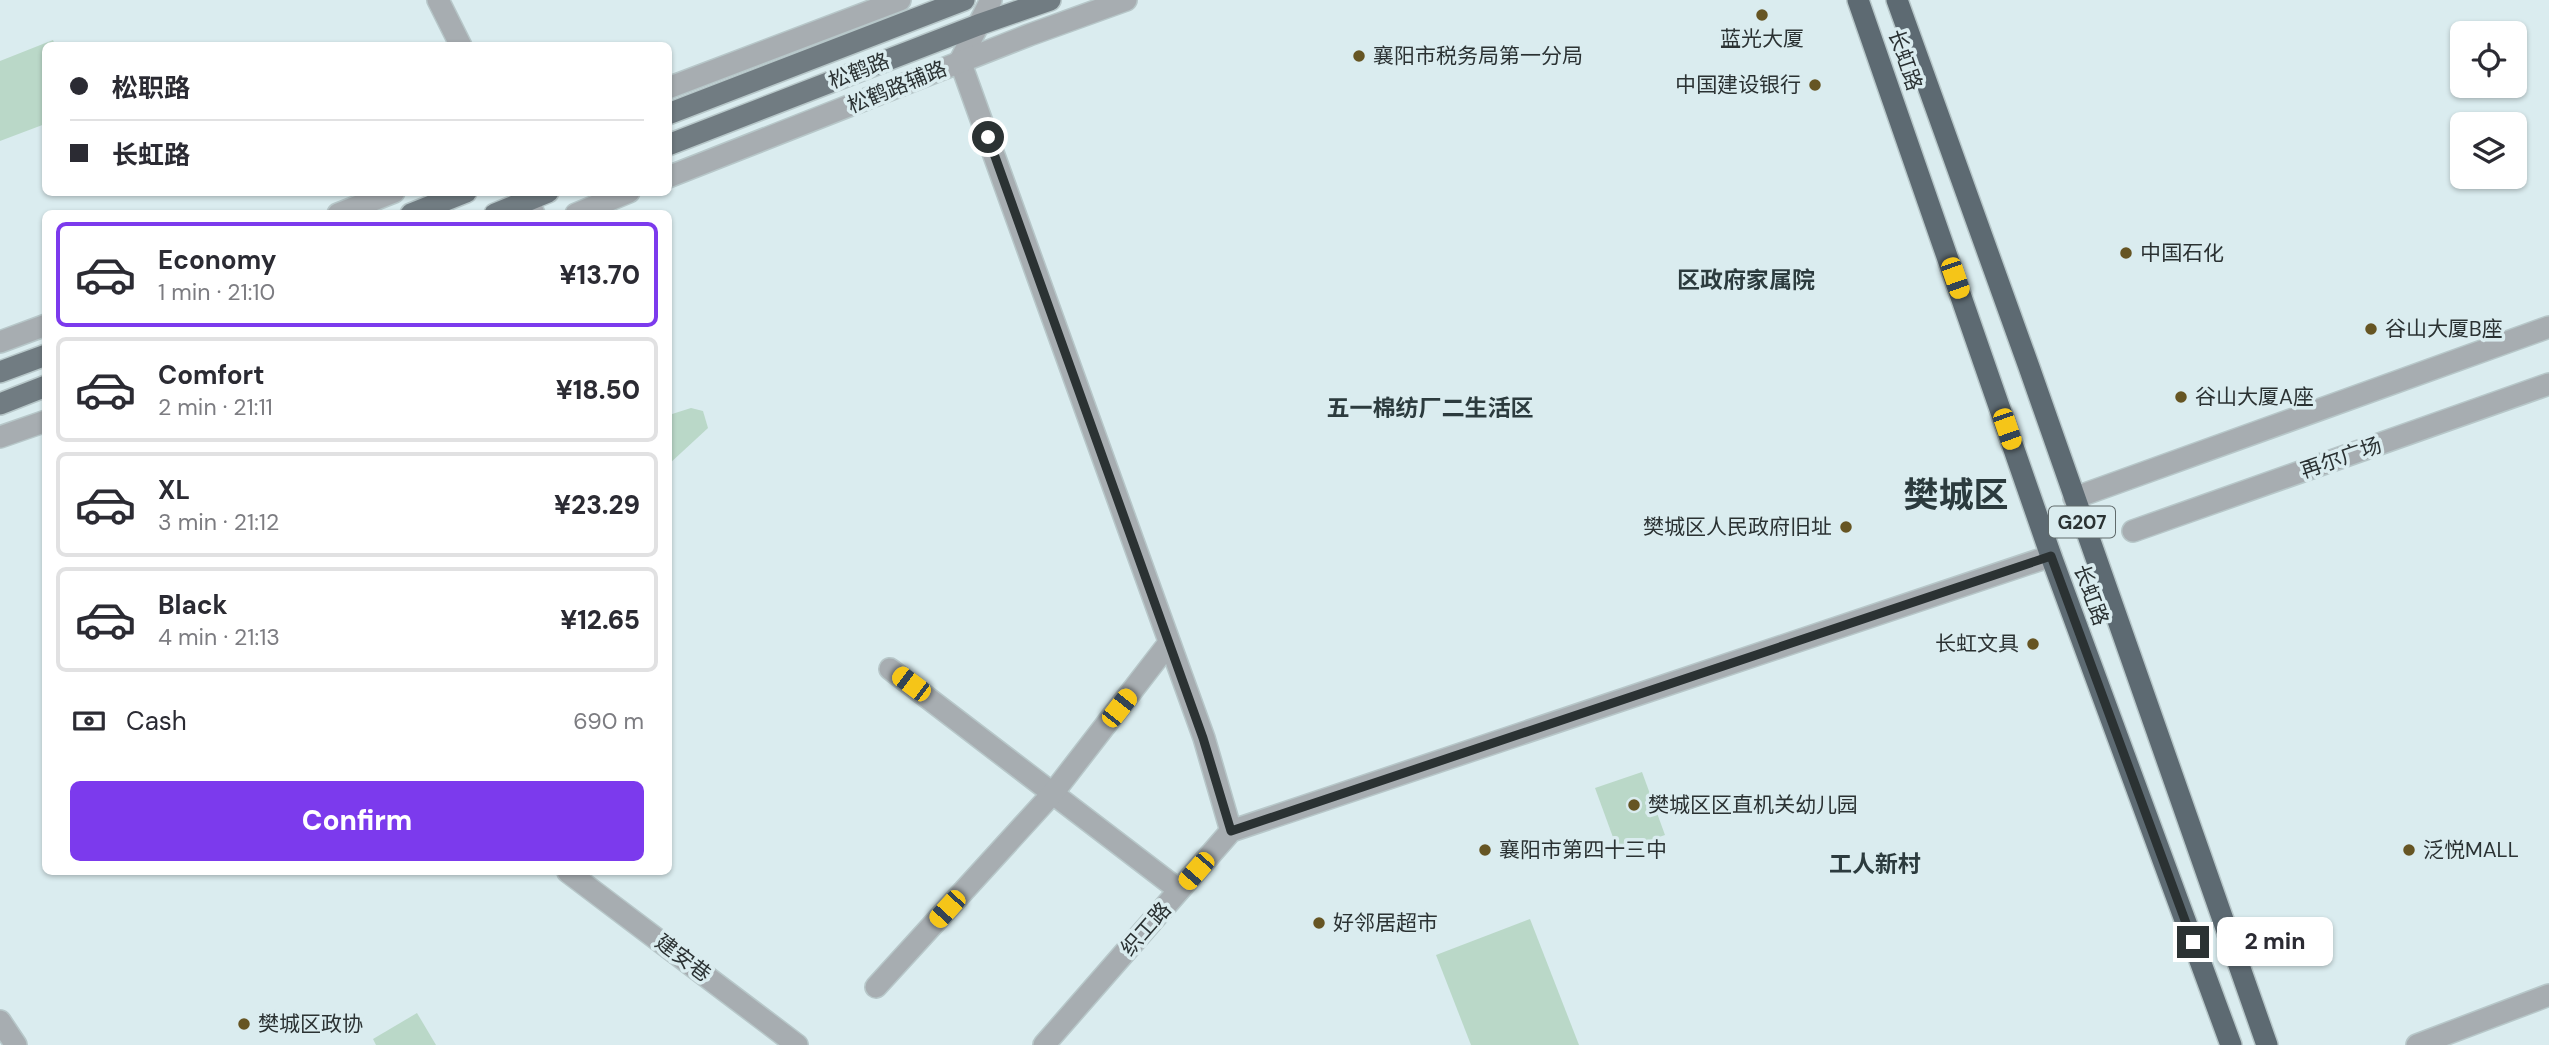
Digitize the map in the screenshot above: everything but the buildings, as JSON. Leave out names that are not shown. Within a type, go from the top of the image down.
[{"type":"highway","name":"长虹路","points":[[1858,0],[2051,556],[2231,1045]]},
{"type":"highway","name":"长虹路","points":[[1897,0],[2267,1045]]},
{"type":"main road","name":"松鹤路","points":[[672,112],[964,0]]},
{"type":"main road","name":"松鹤路","points":[[672,143],[978,25],[1050,0]]},
{"type":"main road","points":[[421,210],[456,196]]},
{"type":"main road","points":[[509,210],[537,202]]},
{"type":"main road","points":[[0,373],[42,357]]},
{"type":"main road","points":[[0,404],[42,388]]},
{"type":"street","points":[[438,0],[459,42]]},
{"type":"street","points":[[672,86],[900,0]]},
{"type":"street","points":[[991,0],[960,61],[1203,738],[1231,831],[2051,556]]},
{"type":"street","name":"松鹤路辅路","points":[[672,174],[960,61],[1126,0]]},
{"type":"street","points":[[348,210],[384,196]]},
{"type":"street","points":[[586,210],[619,196]]},
{"type":"street","points":[[0,342],[42,326]]},
{"type":"street","points":[[2074,498],[2549,327]]},
{"type":"street","name":"再尔广场","points":[[2133,531],[2549,384]]},
{"type":"street","points":[[0,438],[42,422]]},
{"type":"street","points":[[876,987],[1053,793],[1169,643]]},
{"type":"street","points":[[890,669],[1179,890]]},
{"type":"street","name":"织工路","points":[[1044,1045],[1231,831]]},
{"type":"street","name":"建安巷","points":[[572,875],[797,1045]]},
{"type":"street","points":[[2417,1045],[2549,995]]},
{"type":"street","points":[[0,1021],[16,1045]]},
{"type":"green space","points":[[42,44],[42,125],[0,141],[0,61]]},
{"type":"green space","points":[[691,408],[703,411],[708,428],[672,461],[672,414]]},
{"type":"green space","points":[[1642,772],[1665,835],[1618,851],[1595,788]]},
{"type":"green space","points":[[1530,919],[1579,1045],[1471,1045],[1436,955]]},
{"type":"green space","points":[[417,1013],[436,1045],[376,1045],[373,1039]]},
{"type":"place","name":"蓝光大厦","points":[[1762,15]]},
{"type":"place","name":"襄阳市税务局第一分局","points":[[1359,56]]},
{"type":"place","name":"中国建设银行","points":[[1815,85]]},
{"type":"place","name":"中国石化","points":[[2126,253]]},
{"type":"place","name":"谷山大厦B座","points":[[2371,329]]},
{"type":"place","name":"谷山大厦A座","points":[[2181,397]]},
{"type":"place","name":"樊城区人民政府旧址","points":[[1846,527]]},
{"type":"place","name":"长虹文具","points":[[2033,644]]},
{"type":"place","name":"樊城区区直机关幼儿园","points":[[1634,805]]},
{"type":"place","name":"襄阳市第四十三中","points":[[1485,850]]},
{"type":"place","name":"泛悦MALL","points":[[2409,850]]},
{"type":"place","name":"好邻居超市","points":[[1319,923]]},
{"type":"place","name":"樊城区政协","points":[[244,1024]]},
{"type":"district","name":"区政府家属院","points":[[1746,280]]},
{"type":"district","name":"五一棉纺厂二生活区","points":[[1430,408]]},
{"type":"district","name":"樊城区","points":[[1956,495]]},
{"type":"district","name":"工人新村","points":[[1875,864]]},
{"type":"route","points":[[988,137],[1203,738],[1231,831],[2051,556],[2193,942]]}]
